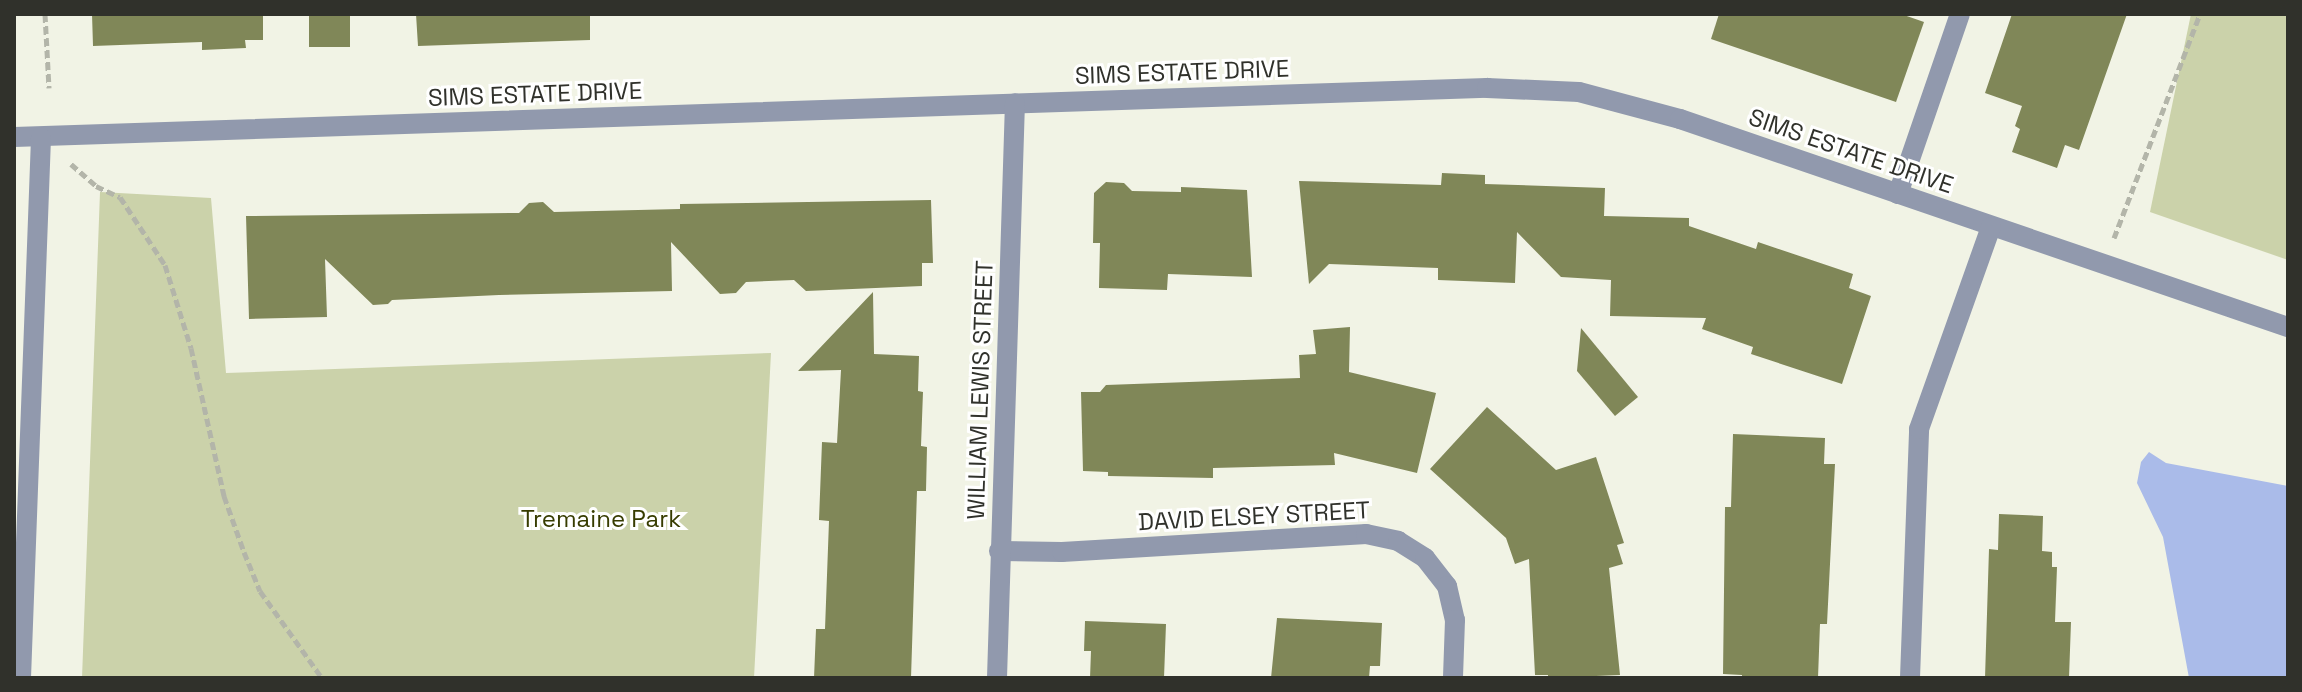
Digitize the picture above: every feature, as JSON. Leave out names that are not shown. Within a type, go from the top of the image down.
[{"type":"street","points":[[1898,194],[1960,14]]},
{"type":"street","name":"SIMS ESTATE DRIVE","points":[[14,137],[1487,88],[1579,92],[1680,119],[2288,327]]},
{"type":"street","name":"WILLIAM LEWIS STREET","points":[[997,678],[1015,103]]},
{"type":"street","points":[[21,678],[19,587],[41,137]]},
{"type":"street","points":[[1910,678],[1919,429],[1991,227]]},
{"type":"street","name":"DAVID ELSEY STREET","points":[[999,551],[1062,552],[1366,534],[1383,536],[1398,541],[1425,558],[1447,586],[1455,620],[1453,678]]},
{"type":"path","points":[[45,14],[49,88]]},
{"type":"path","points":[[2105,265],[2200,14]]},
{"type":"path","points":[[41,137],[96,186],[120,197],[165,265],[191,348],[224,496],[244,552],[260,591],[322,678]]},
{"type":"green space","points":[[2191,14],[2288,14],[2288,260],[2150,212]]},
{"type":"green space","name":"Tremaine Park","points":[[100,192],[211,198],[226,373],[771,353],[754,678],[82,678]]},
{"type":"water","points":[[2149,452],[2166,463],[2288,486],[2288,678],[2189,678],[2163,537],[2137,483],[2141,462]]},
{"type":"building","points":[[92,14],[263,14],[263,40],[245,40],[246,48],[202,50],[202,42],[93,46]]},
{"type":"building","points":[[309,14],[350,14],[350,47],[309,47]]},
{"type":"building","points":[[416,14],[590,14],[590,40],[418,46]]},
{"type":"building","points":[[1719,14],[1901,14],[1924,22],[1896,102],[1711,39]]},
{"type":"building","points":[[2012,14],[2127,14],[2079,150],[2065,145],[2057,168],[2012,152],[2020,129],[2015,126],[2022,106],[1985,93]]},
{"type":"building","points":[[1442,173],[1485,175],[1485,184],[1605,188],[1604,216],[1689,218],[1689,226],[1756,249],[1758,242],[1853,274],[1849,288],[1871,296],[1842,384],[1751,354],[1753,347],[1702,329],[1706,318],[1610,316],[1611,280],[1561,277],[1517,232],[1515,283],[1438,280],[1438,268],[1329,264],[1309,284],[1299,181],[1441,185]]},
{"type":"building","points":[[1106,182],[1124,183],[1132,191],[1181,192],[1181,187],[1247,190],[1252,277],[1168,274],[1167,290],[1099,288],[1100,243],[1093,243],[1094,193]]},
{"type":"building","points":[[931,200],[933,263],[922,263],[922,286],[806,291],[794,280],[746,282],[736,293],[720,294],[671,242],[672,291],[392,300],[388,304],[373,305],[325,259],[327,317],[249,319],[246,216],[519,213],[529,203],[543,202],[554,212],[680,209],[680,204]]},
{"type":"building","points":[[873,292],[874,354],[919,356],[918,391],[923,392],[921,446],[927,447],[926,491],[917,491],[911,678],[814,678],[816,629],[825,629],[829,521],[819,520],[822,442],[837,443],[841,370],[798,371]]},
{"type":"building","points":[[1350,327],[1349,372],[1436,393],[1417,473],[1334,453],[1335,465],[1213,468],[1213,478],[1108,476],[1108,472],[1083,471],[1081,392],[1100,392],[1106,385],[1300,378],[1299,355],[1316,354],[1313,330]]},
{"type":"building","points":[[1581,328],[1638,397],[1615,416],[1577,371]]},
{"type":"building","points":[[1487,407],[1556,470],[1596,457],[1624,543],[1617,545],[1623,564],[1609,568],[1620,675],[1548,678],[1548,675],[1535,675],[1529,559],[1515,564],[1506,538],[1430,469]]},
{"type":"building","points":[[1733,434],[1825,438],[1824,464],[1835,464],[1827,624],[1820,624],[1818,678],[1742,678],[1742,675],[1723,674],[1725,507],[1731,507]]},
{"type":"building","points":[[1999,514],[2043,516],[2042,551],[2052,552],[2052,567],[2057,567],[2055,622],[2071,622],[2069,678],[1985,678],[1989,549],[1998,550]]},
{"type":"building","points":[[1277,618],[1382,623],[1380,666],[1370,666],[1369,678],[1271,678]]},
{"type":"building","points":[[1085,621],[1166,624],[1164,678],[1090,678],[1091,651],[1084,651]]}]
